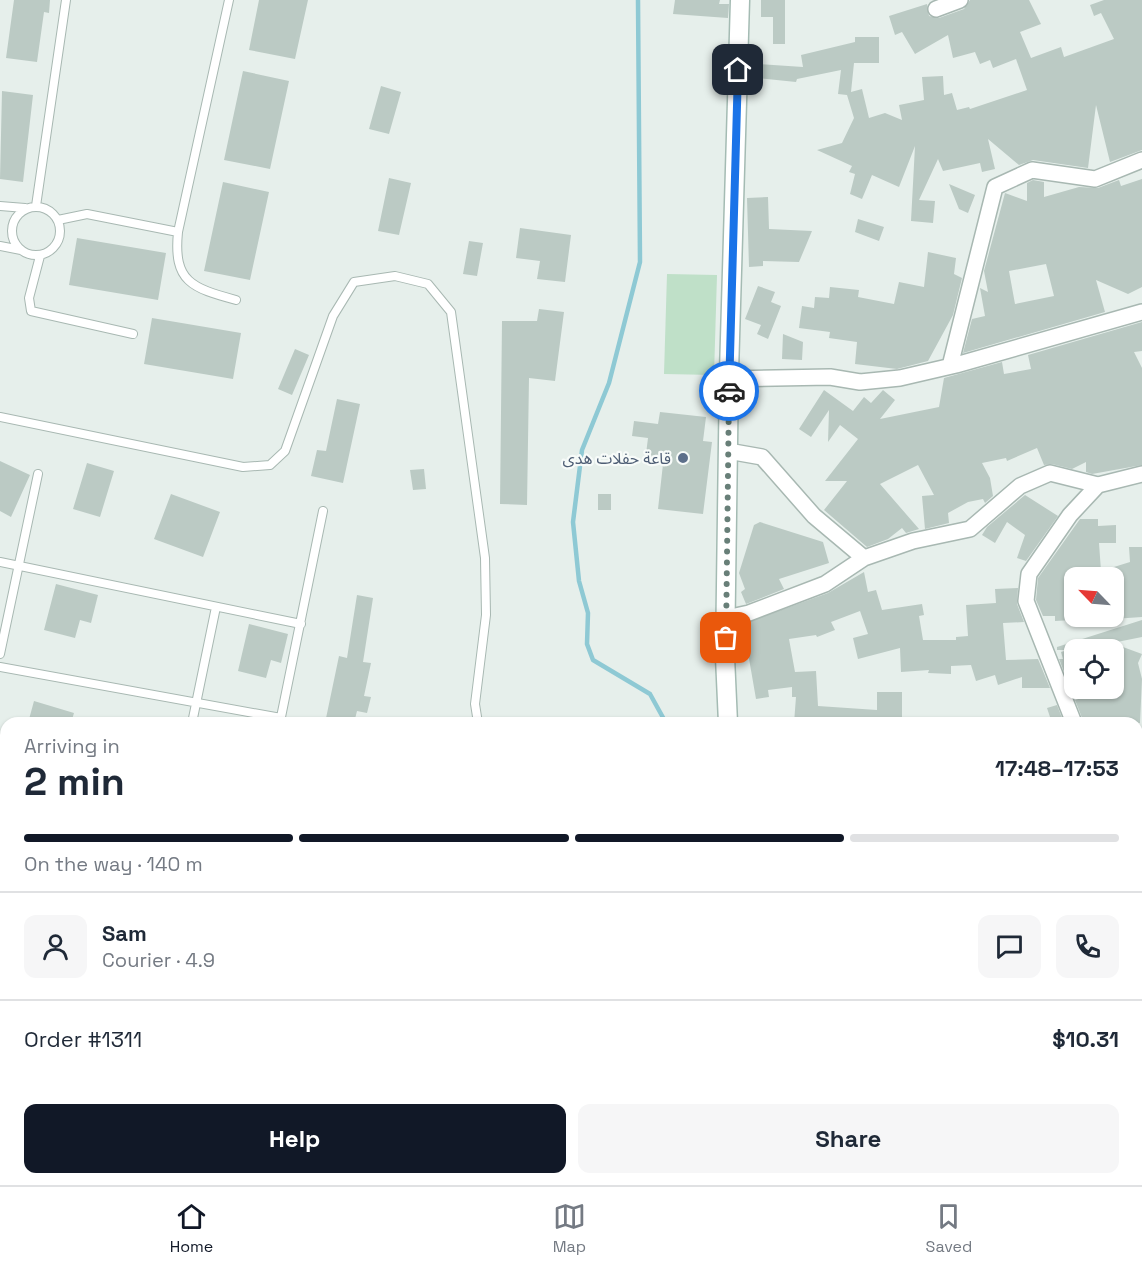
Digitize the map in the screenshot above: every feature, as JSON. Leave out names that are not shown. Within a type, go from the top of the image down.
[{"type":"street","points":[[728,717],[726,618],[729,379],[740,0]]},
{"type":"street","points":[[936,9],[960,0]]},
{"type":"street","points":[[950,366],[995,188],[1032,170],[1095,179],[1142,160]]},
{"type":"street","points":[[729,379],[830,377],[860,382],[900,378],[1142,312]]},
{"type":"street","points":[[728,451],[762,457],[814,516],[864,558]]},
{"type":"street","points":[[726,618],[749,613],[825,584],[864,558],[913,541],[970,529],[1020,486],[1050,473],[1098,485],[1142,474]]},
{"type":"street","points":[[1072,717],[1026,601],[1029,574],[1070,515],[1098,485]]},
{"type":"lane","points":[[36,206],[66,0]]},
{"type":"lane","points":[[229,0],[178,232],[176,251],[185,279],[196,288],[236,300]]},
{"type":"lane","points":[[0,206],[48,208],[58,220],[60,236],[50,252],[40,256],[0,246]]},
{"type":"lane","points":[[21,250],[15,243],[12,228],[18,213],[25,208]]},
{"type":"lane","points":[[58,220],[87,214],[178,232]]},
{"type":"lane","points":[[40,256],[29,298],[31,310],[133,334]]},
{"type":"lane","points":[[0,417],[243,467],[270,465],[285,452],[333,316],[354,282],[395,276],[428,284],[451,312],[485,558],[486,615],[475,704],[477,717]]},
{"type":"lane","points":[[0,654],[38,474]]},
{"type":"lane","points":[[281,717],[323,511]]},
{"type":"lane","points":[[0,562],[300,624]]},
{"type":"lane","points":[[193,717],[216,607]]},
{"type":"lane","points":[[0,667],[196,701],[263,717]]},
{"type":"green space","points":[[667,274],[717,275],[714,375],[664,374]]},
{"type":"building","points":[[14,0],[50,0],[49,13],[44,12],[37,62],[6,58]]},
{"type":"building","points":[[259,0],[308,0],[295,59],[249,50]]},
{"type":"building","points":[[675,0],[720,0],[719,4],[729,4],[728,18],[673,14]]},
{"type":"building","points":[[761,0],[785,0],[785,44],[773,44],[773,17],[761,17]]},
{"type":"building","points":[[970,0],[1029,0],[1041,24],[1020,32],[1031,58],[1061,47],[1064,57],[1114,39],[1101,13],[1094,16],[1090,5],[1104,0],[1142,0],[1142,150],[1110,162],[1096,105],[1088,168],[1033,160],[1019,165],[988,139],[995,169],[982,172],[980,163],[943,171],[938,159],[919,200],[935,201],[933,223],[911,221],[915,146],[899,187],[872,175],[862,199],[850,194],[855,174],[849,172],[852,166],[817,150],[842,143],[854,118],[847,95],[838,94],[841,70],[797,79],[796,82],[758,78],[760,64],[803,67],[801,55],[855,42],[855,37],[879,37],[879,63],[854,63],[851,92],[862,89],[869,118],[885,113],[902,120],[899,105],[924,100],[922,77],[943,76],[944,95],[952,93],[957,110],[969,107],[970,109],[1027,90],[1016,59],[993,68],[990,60],[980,64],[975,52],[953,58],[948,35],[915,54],[902,32],[895,35],[889,16],[927,4],[929,16],[939,18],[964,9]]},
{"type":"building","points":[[243,71],[289,81],[270,169],[224,160]]},
{"type":"building","points":[[381,86],[401,92],[389,134],[369,129]]},
{"type":"building","points":[[2,91],[33,95],[23,182],[0,179]]},
{"type":"building","points":[[389,178],[411,183],[399,235],[378,231]]},
{"type":"building","points":[[1142,179],[1142,287],[1128,294],[1096,280],[1105,312],[963,353],[972,319],[985,316],[980,288],[988,292],[984,271],[1005,193],[1027,201],[1027,183],[1033,180],[1044,182],[1044,197],[1079,187],[1098,188],[1119,180],[1121,186]],"holes":[[[1046,264],[1054,296],[1015,304],[1009,271]]]},
{"type":"building","points":[[223,182],[269,192],[250,280],[204,271]]},
{"type":"building","points":[[949,184],[975,195],[968,213],[959,209]]},
{"type":"building","points":[[768,197],[769,229],[812,231],[799,262],[763,261],[763,266],[749,267],[747,198]]},
{"type":"building","points":[[858,219],[884,227],[879,241],[855,232]]},
{"type":"building","points":[[520,228],[571,235],[565,282],[537,279],[540,261],[516,258]]},
{"type":"building","points":[[77,238],[166,253],[158,300],[69,285]]},
{"type":"building","points":[[469,241],[483,243],[477,276],[463,274]]},
{"type":"building","points":[[928,252],[956,258],[954,274],[962,278],[953,315],[928,361],[897,369],[855,364],[857,342],[829,338],[830,332],[799,328],[802,306],[814,308],[815,297],[829,298],[830,287],[859,290],[858,297],[894,304],[899,282],[924,287]]},
{"type":"building","points":[[758,286],[775,292],[771,302],[781,306],[768,339],[757,334],[761,325],[745,319]]},
{"type":"building","points":[[539,309],[564,312],[555,381],[529,378],[527,505],[500,504],[502,321],[537,321]]},
{"type":"building","points":[[152,318],[241,333],[233,379],[144,364]]},
{"type":"building","points":[[1142,322],[1142,351],[1134,352],[1142,368],[1142,465],[1092,474],[1086,472],[1086,462],[1072,469],[1052,464],[1044,465],[1037,448],[1007,461],[1006,458],[982,463],[990,478],[993,496],[985,503],[983,499],[968,502],[948,513],[949,523],[925,529],[922,496],[934,495],[918,465],[880,484],[919,529],[906,533],[902,528],[888,539],[867,547],[824,510],[847,481],[825,481],[858,439],[840,425],[828,442],[829,410],[811,437],[799,429],[824,390],[853,411],[864,397],[871,403],[883,390],[895,400],[880,419],[939,407],[944,378],[1002,362],[1004,374],[1031,369],[1028,355]]},
{"type":"building","points":[[783,334],[803,342],[802,360],[782,359]]},
{"type":"building","points":[[295,349],[309,355],[292,395],[278,389]]},
{"type":"building","points":[[337,399],[360,404],[343,483],[311,476],[317,450],[326,451]]},
{"type":"building","points":[[660,412],[706,417],[703,441],[712,442],[703,514],[658,509],[663,464],[645,462],[648,438],[632,436],[634,421],[658,424]]},
{"type":"building","points":[[0,461],[30,475],[11,517],[0,511]]},
{"type":"building","points":[[87,463],[114,471],[100,517],[73,509]]},
{"type":"building","points":[[424,469],[426,489],[413,490],[410,470]]},
{"type":"building","points":[[171,494],[220,512],[203,557],[154,539]]},
{"type":"building","points":[[598,494],[611,494],[611,510],[598,510]]},
{"type":"building","points":[[1025,495],[1058,516],[1026,561],[1017,558],[1025,535],[1007,522],[995,543],[982,535],[987,527]]},
{"type":"building","points":[[1080,519],[1098,519],[1098,526],[1116,525],[1116,543],[1099,543],[1101,567],[1064,567],[1064,621],[1055,621],[1055,616],[1043,616],[1036,600],[1038,578]]},
{"type":"building","points":[[760,522],[823,542],[829,563],[779,579],[784,589],[746,604],[741,592],[745,589],[739,573],[754,525]]},
{"type":"building","points":[[1129,547],[1142,547],[1142,617],[1124,618],[1124,567],[1114,567],[1130,562]]},
{"type":"building","points":[[864,572],[868,592],[876,590],[882,610],[922,604],[924,615],[919,616],[923,640],[956,640],[956,637],[968,636],[966,605],[996,603],[995,589],[1018,588],[1017,604],[1024,622],[1003,623],[1006,660],[1038,659],[1050,688],[1022,688],[1022,677],[998,685],[995,675],[976,681],[971,665],[951,666],[951,674],[928,673],[929,670],[901,672],[900,648],[858,659],[853,638],[868,634],[860,611],[831,622],[835,630],[817,637],[816,635],[789,639],[795,672],[816,671],[818,706],[877,710],[877,692],[902,692],[902,717],[794,717],[796,697],[792,697],[792,687],[768,690],[769,697],[756,699],[743,624],[828,593]]},
{"type":"building","points":[[56,584],[98,595],[91,623],[80,620],[75,638],[44,630]]},
{"type":"building","points":[[357,595],[373,598],[363,662],[371,663],[364,696],[371,697],[367,713],[357,711],[356,717],[326,717],[339,656],[347,658]]},
{"type":"building","points":[[1142,620],[1142,637],[1124,641],[1082,639]]},
{"type":"building","points":[[249,624],[288,634],[281,663],[271,660],[266,678],[238,671]]},
{"type":"building","points":[[1064,645],[1064,650],[1057,650],[1057,647]]},
{"type":"building","points":[[1124,647],[1142,654],[1138,663],[1142,679],[1140,717],[1082,717],[1075,700],[1124,699]]},
{"type":"building","points":[[1064,651],[1064,672],[1059,659],[1063,659],[1061,652]]},
{"type":"building","points":[[34,701],[74,713],[73,717],[30,717]]},
{"type":"building","points":[[1057,705],[1062,717],[1050,717],[1047,708]]},
{"type":"waterway","points":[[638,0],[640,262],[609,383],[582,450],[573,522],[579,581],[588,613],[587,644],[593,660],[650,694],[663,717]]},
{"type":"way so far","points":[[726,638],[729,391]]},
{"type":"place","name":"قاعة حفلات هدى","points":[[683,458]]},
{"type":"route","points":[[729,391],[738,70]]}]
